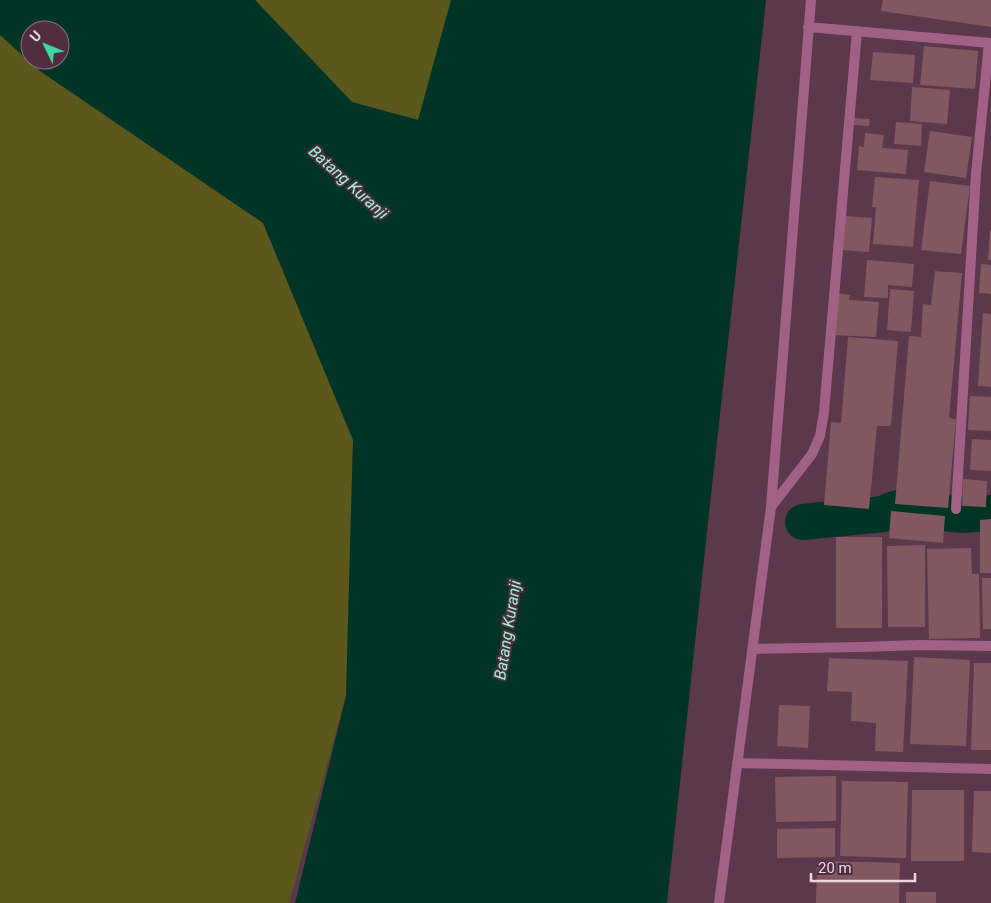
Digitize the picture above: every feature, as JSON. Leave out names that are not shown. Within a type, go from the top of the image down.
[{"type":"street","points":[[719,903],[771,507],[811,0]]},
{"type":"street","points":[[808,27],[990,43],[976,174],[956,509]]},
{"type":"street","points":[[771,507],[812,454],[820,436],[824,412],[857,31]]},
{"type":"street","points":[[752,649],[920,645],[991,646]]},
{"type":"street","points":[[737,763],[991,769]]},
{"type":"shaded area","points":[[255,0],[451,0],[419,120],[352,102]]},
{"type":"shaded area","points":[[0,35],[20,53],[20,70],[39,70],[263,223],[353,440],[346,696],[289,903],[0,903]]},
{"type":"water","name":"Batang Kuranji","points":[[0,0],[255,0],[352,102],[418,120],[451,0],[766,0],[667,903],[295,903],[346,696],[353,440],[263,223],[39,70],[70,70],[70,20],[20,20],[20,53],[0,35]]},
{"type":"building","points":[[883,0],[991,0],[991,27],[881,11]]},
{"type":"building","points":[[924,46],[978,51],[975,89],[920,85]]},
{"type":"building","points":[[873,52],[915,55],[913,83],[870,80]]},
{"type":"building","points":[[912,87],[950,90],[947,124],[910,121]]},
{"type":"building","points":[[854,118],[870,119],[869,126],[854,125]]},
{"type":"building","points":[[896,122],[922,124],[921,146],[894,144]]},
{"type":"building","points":[[930,131],[972,137],[966,178],[924,172]]},
{"type":"building","points":[[865,133],[884,135],[882,148],[908,150],[906,174],[857,170],[859,146],[864,147]]},
{"type":"building","points":[[875,177],[919,180],[913,247],[873,244],[876,207],[872,207]]},
{"type":"building","points":[[930,181],[970,186],[961,254],[921,250]]},
{"type":"building","points":[[844,216],[872,218],[869,252],[841,250]]},
{"type":"building","points":[[990,230],[991,260],[988,260]]},
{"type":"building","points":[[867,260],[914,264],[912,287],[888,285],[888,298],[864,297]]},
{"type":"building","points":[[981,264],[991,265],[991,294],[979,293]]},
{"type":"building","points":[[935,271],[962,273],[949,418],[956,419],[948,508],[895,504],[909,336],[921,337],[923,304],[931,305]]},
{"type":"building","points":[[890,289],[914,291],[911,332],[887,330]]},
{"type":"building","points":[[836,293],[850,295],[849,300],[879,302],[876,337],[832,335]]},
{"type":"building","points":[[983,313],[991,314],[991,387],[978,386]]},
{"type":"building","points":[[848,337],[898,341],[891,426],[877,426],[869,509],[824,505],[831,422],[841,423]]},
{"type":"building","points":[[970,396],[991,397],[991,431],[968,430]]},
{"type":"building","points":[[972,439],[991,440],[991,471],[970,470]]},
{"type":"building","points":[[963,479],[987,481],[986,507],[962,506]]},
{"type":"building","points":[[891,511],[945,516],[943,543],[889,538]]},
{"type":"building","points":[[991,519],[991,573],[980,573],[980,520]]},
{"type":"building","points":[[836,537],[882,537],[882,628],[836,628]]},
{"type":"building","points":[[925,545],[925,627],[888,627],[887,546]]},
{"type":"building","points":[[971,548],[972,574],[979,574],[980,638],[929,639],[927,549]]},
{"type":"building","points":[[982,578],[991,578],[991,629],[983,629]]},
{"type":"building","points":[[914,657],[970,660],[966,746],[910,744]]},
{"type":"building","points":[[829,658],[908,661],[903,752],[875,751],[876,723],[851,721],[852,692],[827,691]]},
{"type":"building","points":[[974,663],[991,663],[991,750],[971,750]]},
{"type":"building","points":[[779,705],[810,706],[808,748],[777,746]]},
{"type":"building","points":[[836,776],[836,821],[776,822],[775,777]]},
{"type":"building","points":[[842,781],[908,782],[906,858],[840,856]]},
{"type":"building","points":[[912,790],[964,790],[964,861],[911,861]]},
{"type":"building","points":[[974,791],[991,791],[991,853],[972,852]]},
{"type":"building","points":[[835,828],[835,857],[777,858],[777,829]]},
{"type":"building","points":[[817,861],[900,863],[899,903],[816,903]]},
{"type":"building","points":[[906,892],[936,892],[936,903],[906,903]]},
{"type":"waterway","points":[[803,522],[884,514],[898,508],[963,515],[991,513]]}]
